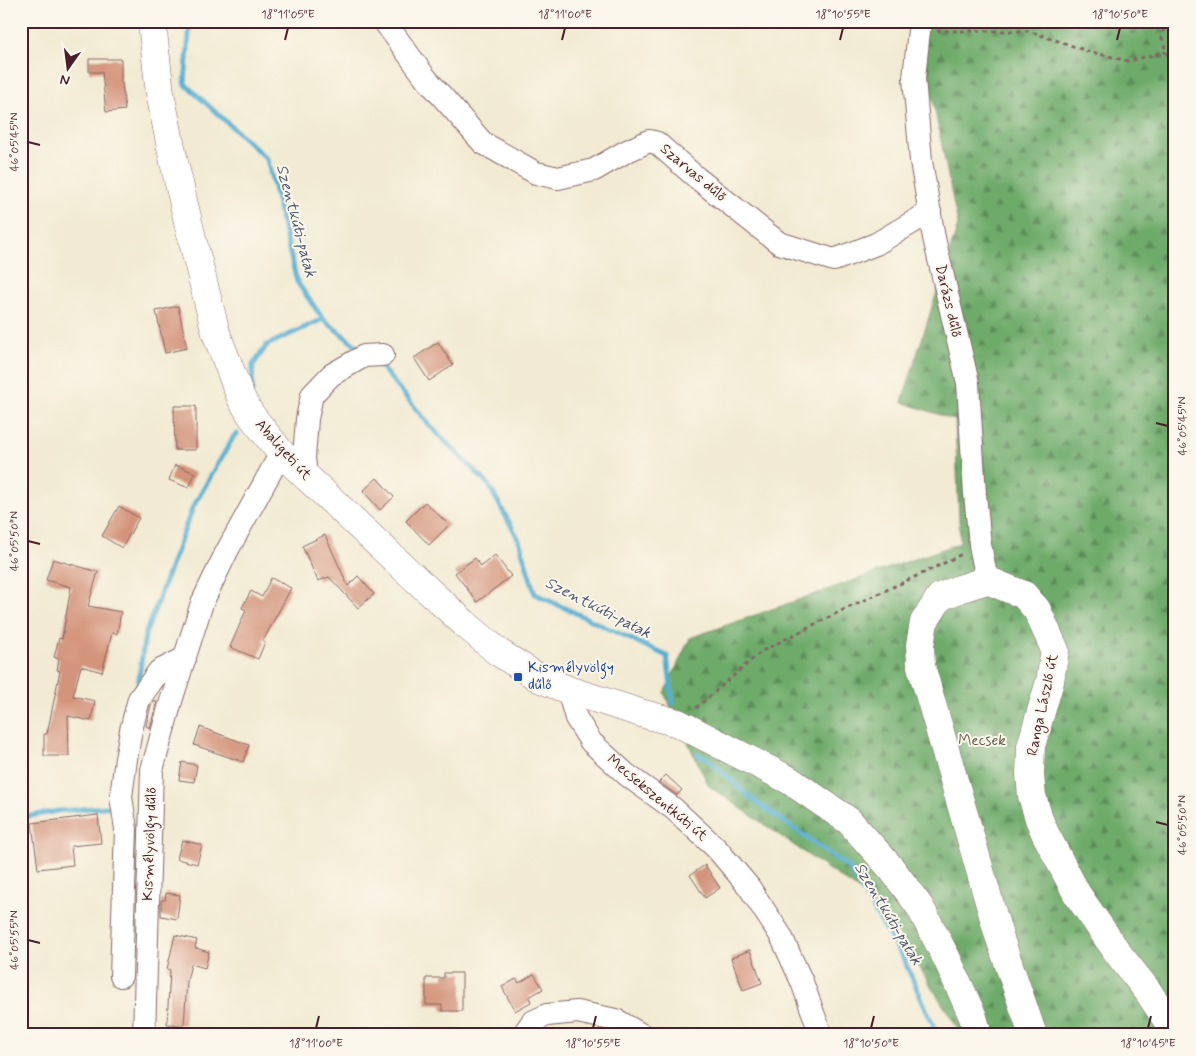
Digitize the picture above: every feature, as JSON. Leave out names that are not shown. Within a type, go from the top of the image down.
[{"type":"main road","name":"Abaligeti út","points":[[153,21],[160,93],[185,211],[216,333],[241,398],[282,453],[418,582],[498,652],[539,678],[568,690],[678,723],[789,780],[850,821],[891,868],[920,907],[947,959],[973,1018],[978,1035]]},
{"type":"main road","name":"Ranga László út","points":[[987,580],[1024,595],[1037,610],[1055,650],[1050,681],[1031,746],[1030,775],[1032,796],[1044,834],[1077,894],[1175,1032]]},
{"type":"main road","points":[[987,580],[958,588],[940,597],[924,622],[920,645],[922,666],[999,936],[1033,1035]]},
{"type":"street","name":"Szarvas dűlő","points":[[384,21],[425,77],[483,143],[536,173],[558,178],[594,170],[649,141],[658,143],[697,178],[779,243],[834,260],[876,244],[930,212]]},
{"type":"street","name":"Darázs dűlő","points":[[920,26],[914,78],[921,161],[934,238],[968,383],[975,494],[980,545],[987,580]]},
{"type":"street","points":[[306,477],[304,457],[307,419],[312,395],[331,375],[364,356],[383,355]]},
{"type":"street","name":"Kismélyvölgy dűlő","points":[[144,1035],[152,770],[171,701],[202,603],[227,550],[282,453]]},
{"type":"street","name":"Kismélyvölgy dűlő","points":[[121,976],[126,829],[121,797],[131,730],[138,700],[159,671],[185,658]]},
{"type":"street","name":"Mecsekszentkúti út","points":[[568,690],[576,718],[591,742],[627,775],[674,809],[717,849],[748,887],[781,936],[802,982],[821,1035]]},
{"type":"street","points":[[523,1035],[532,1022],[546,1015],[577,1012],[616,1020],[642,1035]]},
{"type":"path","points":[[1165,21],[1162,38],[1175,81]]},
{"type":"path","points":[[920,26],[1029,31],[1087,51],[1128,61],[1166,52]]},
{"type":"path","points":[[678,723],[762,651],[980,545]]},
{"type":"green space","name":"Mecsek","points":[[919,21],[1175,21],[1175,1035],[962,1035],[881,906],[709,786],[664,693],[690,638],[960,543],[955,420],[902,402],[958,225],[919,31]]},
{"type":"building","points":[[89,59],[121,59],[121,83],[125,110],[106,112],[102,72],[89,72]]},
{"type":"building","points":[[178,306],[187,348],[165,353],[156,311]]},
{"type":"building","points":[[438,342],[453,365],[429,381],[414,358]]},
{"type":"building","points":[[174,406],[196,406],[196,450],[175,450]]},
{"type":"building","points":[[175,465],[195,473],[189,488],[169,480]]},
{"type":"building","points":[[377,478],[394,497],[380,510],[363,491]]},
{"type":"building","points":[[425,502],[449,525],[429,545],[406,521]]},
{"type":"building","points":[[119,506],[139,518],[122,548],[102,536]]},
{"type":"building","points":[[325,535],[348,586],[358,576],[374,594],[358,608],[329,577],[318,581],[302,546]]},
{"type":"building","points":[[495,555],[511,576],[477,602],[455,573],[475,558],[481,566]]},
{"type":"building","points":[[53,559],[98,572],[88,606],[121,612],[117,634],[112,633],[102,672],[81,666],[73,696],[95,701],[91,721],[68,716],[69,756],[44,756],[44,734],[47,734],[60,671],[57,670],[59,659],[54,657],[59,638],[62,639],[71,587],[46,580]]},
{"type":"building","points":[[271,578],[291,588],[263,641],[265,642],[258,659],[230,647],[246,610],[242,608],[251,591],[262,597]]},
{"type":"building","points":[[154,701],[157,702],[150,728],[146,726],[151,705]]},
{"type":"building","points":[[200,727],[249,745],[243,762],[194,745]]},
{"type":"building","points":[[182,762],[197,765],[194,782],[179,780]]},
{"type":"building","points":[[666,775],[682,790],[677,795],[659,782]]},
{"type":"building","points":[[98,815],[101,843],[71,846],[73,865],[38,869],[32,823]]},
{"type":"building","points":[[182,840],[202,845],[197,864],[177,859]]},
{"type":"building","points":[[705,865],[720,888],[705,898],[690,875]]},
{"type":"building","points":[[166,893],[180,895],[177,919],[161,916],[161,900],[165,900]]},
{"type":"building","points":[[175,935],[197,940],[195,948],[209,952],[205,968],[191,964],[187,981],[184,1025],[167,1024],[170,970],[167,969]]},
{"type":"building","points":[[750,950],[762,983],[743,990],[731,958]]},
{"type":"building","points":[[444,973],[462,973],[462,1011],[442,1011],[442,1005],[426,1005],[426,978],[444,978]]},
{"type":"building","points":[[534,974],[543,989],[529,997],[531,1002],[515,1011],[502,987],[516,979],[519,983]]},
{"type":"waterway","name":"Szentkúti-patak","points":[[190,21],[185,84],[267,159],[297,282],[323,319],[359,348]]},
{"type":"waterway","points":[[252,392],[253,365],[267,345],[323,319]]},
{"type":"waterway","name":"Szentkúti-patak","points":[[381,367],[433,429],[488,484],[519,540],[535,594],[667,656],[673,703]]},
{"type":"waterway","points":[[138,685],[145,635],[193,507],[234,436],[237,434]]},
{"type":"waterway","name":"Szentkúti-patak","points":[[697,754],[707,758],[751,798],[849,868],[904,960],[936,1035]]},
{"type":"waterway","points":[[21,819],[58,811],[116,806],[116,804]]},
{"type":"place","name":"Kismélyvölgy dűlő","points":[[518,677]]}]
